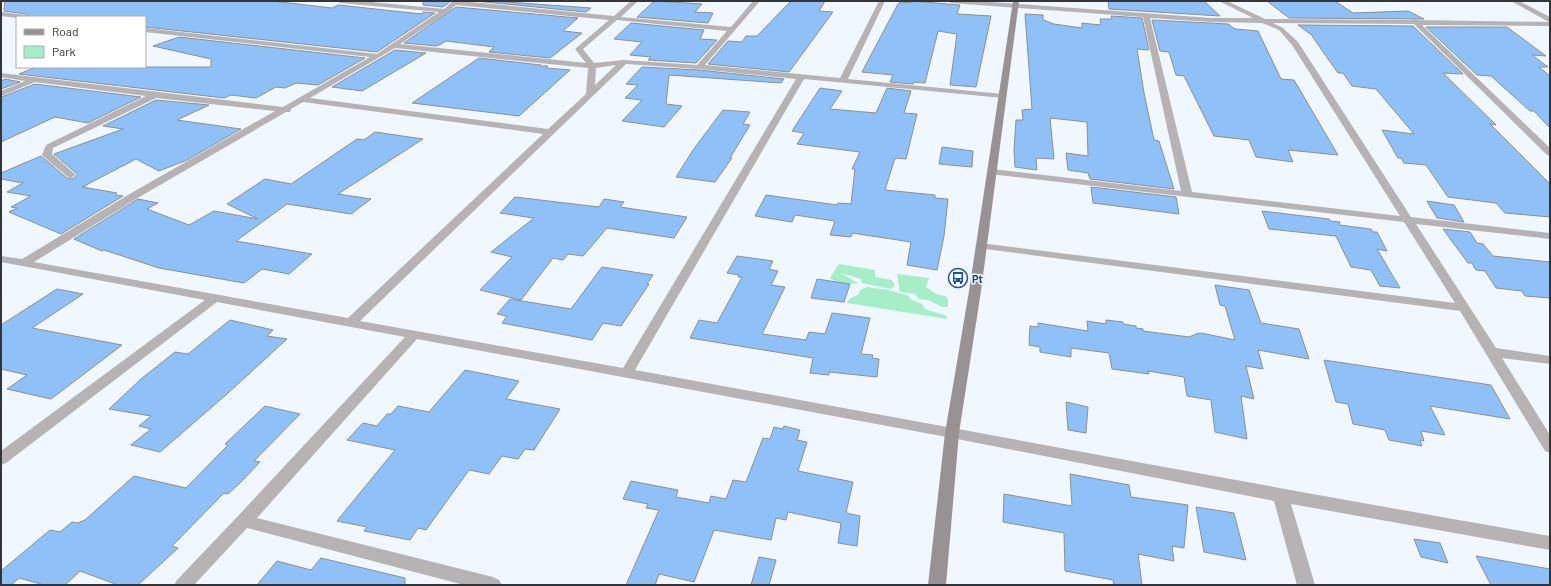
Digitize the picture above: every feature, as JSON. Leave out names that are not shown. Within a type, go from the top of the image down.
[{"type":"street","points":[[340,1],[446,11]]},
{"type":"street","points":[[590,95],[592,66],[579,49],[635,1]]},
{"type":"street","points":[[699,67],[756,1]]},
{"type":"street","points":[[843,81],[882,1]]},
{"type":"street","points":[[950,1],[1015,4],[1146,16],[1225,21],[1414,21],[1550,24]]},
{"type":"street","points":[[1222,1],[1265,20],[1281,29],[1295,44],[1463,308],[1493,352],[1550,447]]},
{"type":"street","points":[[1514,1],[1550,20]]},
{"type":"street","points":[[24,263],[137,194],[287,110],[378,56],[446,11],[456,2],[731,29]]},
{"type":"street","points":[[937,585],[952,433],[992,172],[1015,4]]},
{"type":"street","points":[[1,14],[18,16]]},
{"type":"street","points":[[1146,16],[1187,194]]},
{"type":"street","points":[[1414,21],[1550,152]]},
{"type":"street","points":[[146,30],[378,56]]},
{"type":"street","points":[[394,46],[592,66],[624,62],[699,67],[1002,96]]},
{"type":"street","points":[[350,323],[624,62]]},
{"type":"street","points":[[1,75],[287,110]]},
{"type":"street","points":[[627,373],[801,77]]},
{"type":"street","points":[[1,94],[35,80]]},
{"type":"street","points":[[71,175],[47,155],[49,147],[67,136],[155,95]]},
{"type":"street","points":[[303,100],[551,132]]},
{"type":"street","points":[[992,172],[1550,236]]},
{"type":"street","points":[[981,246],[1463,308]]},
{"type":"street","points":[[1,259],[952,433],[1281,496],[1550,543]]},
{"type":"street","points":[[1,459],[214,299]]},
{"type":"street","points":[[183,585],[244,521],[414,334]]},
{"type":"street","points":[[1493,352],[1550,360]]},
{"type":"street","points":[[1281,496],[1306,585]]},
{"type":"street","points":[[244,521],[493,585]]},
{"type":"green space","points":[[839,264],[875,270],[875,277],[892,280],[895,286],[891,289],[862,283],[861,279],[841,273],[858,283],[848,284],[832,280],[830,278]]},
{"type":"green space","points":[[897,274],[929,278],[926,287],[936,294],[945,296],[948,299],[948,307],[942,307],[928,300],[919,299],[914,294],[900,292]]},
{"type":"green space","points":[[867,287],[889,290],[909,296],[910,299],[922,304],[925,309],[947,316],[947,319],[847,303],[849,299],[859,294],[860,290]]},
{"type":"building","points":[[5,1],[272,1],[332,8],[338,5],[422,14],[423,12],[435,13],[377,52],[146,27],[146,16],[29,16],[26,14],[4,11]]},
{"type":"building","points":[[423,1],[451,1],[443,7],[423,5]]},
{"type":"building","points":[[475,1],[493,1],[591,8],[586,12]]},
{"type":"building","points":[[656,1],[702,4],[695,12],[713,13],[708,23],[637,17]]},
{"type":"building","points":[[791,1],[825,1],[819,11],[833,12],[789,72],[708,64],[728,41],[742,42],[746,36],[757,36]]},
{"type":"building","points":[[912,1],[960,5],[957,14],[991,16],[976,87],[950,85],[957,34],[938,31],[925,83],[914,82],[913,84],[890,82],[893,75],[862,72],[898,4],[900,2],[911,3]]},
{"type":"building","points":[[1108,1],[1204,1],[1220,16],[1109,9]]},
{"type":"building","points":[[1267,1],[1335,1],[1353,13],[1408,11],[1424,19],[1289,18]]},
{"type":"building","points":[[456,7],[578,18],[563,31],[582,33],[550,58],[489,52],[494,47],[446,41],[437,46],[404,43]]},
{"type":"building","points":[[1025,14],[1043,15],[1043,20],[1054,24],[1082,28],[1082,23],[1101,25],[1100,19],[1112,19],[1111,16],[1142,18],[1149,50],[1137,49],[1144,93],[1154,140],[1159,141],[1174,189],[1090,179],[1088,173],[1068,170],[1066,153],[1088,156],[1087,122],[1050,118],[1054,159],[1036,158],[1037,170],[1015,167],[1014,150],[1016,120],[1023,120],[1022,110],[1032,109]]},
{"type":"building","points":[[1152,20],[1228,24],[1235,29],[1258,31],[1281,79],[1294,80],[1338,155],[1288,150],[1293,162],[1256,157],[1249,140],[1214,136],[1184,76],[1176,75],[1169,52],[1160,51]]},
{"type":"building","points":[[631,23],[704,30],[700,39],[717,40],[696,63],[648,60],[651,57],[630,55],[642,42],[614,39]]},
{"type":"building","points":[[1298,25],[1413,26],[1463,74],[1443,73],[1496,125],[1490,124],[1550,184],[1550,217],[1505,213],[1496,203],[1448,197],[1426,165],[1404,163],[1401,158],[1398,158],[1382,130],[1414,134],[1376,89],[1352,86],[1343,73],[1338,73],[1313,36]]},
{"type":"building","points":[[1426,27],[1507,27],[1546,56],[1532,55],[1548,67],[1539,67],[1550,76],[1550,128],[1534,111],[1530,111],[1491,76],[1477,75]]},
{"type":"building","points":[[179,37],[365,58],[318,85],[296,83],[285,88],[276,87],[256,98],[231,95],[224,98],[19,74],[34,68],[211,67],[211,59],[153,46]]},
{"type":"building","points":[[395,50],[426,53],[362,91],[332,87]]},
{"type":"building","points":[[479,58],[570,70],[519,116],[412,103]]},
{"type":"building","points":[[642,67],[699,70],[784,79],[781,83],[669,75],[666,104],[682,106],[664,127],[622,121],[642,100],[625,98],[638,85],[626,84]]},
{"type":"building","points":[[5,79],[20,82],[1,89],[1,81]]},
{"type":"building","points":[[35,84],[141,97],[88,123],[55,117],[1,142],[1,97]]},
{"type":"building","points":[[820,88],[842,91],[830,109],[876,113],[887,88],[911,91],[904,113],[917,114],[906,159],[895,158],[885,190],[935,195],[935,198],[948,199],[944,236],[937,270],[907,265],[911,242],[852,233],[851,237],[830,235],[835,221],[795,215],[792,222],[755,216],[766,195],[837,205],[838,203],[851,204],[855,169],[852,169],[860,152],[797,144],[804,133],[792,131]]},
{"type":"building","points":[[156,100],[209,105],[177,120],[241,129],[187,160],[159,171],[136,159],[82,187],[117,193],[115,195],[123,196],[61,234],[9,212],[17,208],[11,207],[31,196],[7,192],[23,183],[1,179],[1,173],[41,156],[67,178],[72,179],[77,176],[77,174],[54,154],[123,129],[103,126]]},
{"type":"building","points":[[723,110],[750,112],[743,124],[750,125],[730,158],[732,158],[715,182],[676,177],[693,150]]},
{"type":"building","points":[[375,132],[423,139],[338,194],[371,199],[351,214],[287,204],[236,241],[312,254],[289,274],[262,269],[244,283],[159,268],[104,250],[102,251],[74,239],[138,199],[158,203],[147,209],[189,225],[214,211],[258,219],[227,204],[265,179],[291,184],[357,139],[364,140]]},
{"type":"building","points":[[942,147],[973,151],[972,167],[939,164]]},
{"type":"building","points":[[1091,187],[1176,197],[1179,214],[1093,203]]},
{"type":"building","points":[[515,197],[599,207],[604,199],[624,202],[620,207],[687,217],[674,238],[607,228],[583,256],[568,254],[563,260],[553,258],[521,300],[480,290],[512,257],[491,252],[534,218],[500,213]]},
{"type":"building","points":[[1427,201],[1454,205],[1464,222],[1437,218]]},
{"type":"building","points":[[1262,211],[1329,219],[1330,221],[1340,222],[1339,225],[1371,229],[1373,232],[1377,232],[1387,251],[1377,249],[1400,288],[1380,286],[1371,270],[1351,267],[1336,236],[1269,229]]},
{"type":"building","points":[[1443,229],[1470,232],[1477,243],[1483,244],[1493,256],[1550,262],[1550,298],[1525,296],[1522,291],[1496,288],[1485,271],[1476,270],[1472,263],[1468,263]]},
{"type":"building","points":[[737,256],[773,261],[769,269],[778,271],[771,285],[785,287],[762,334],[806,340],[809,332],[825,334],[832,313],[870,318],[861,354],[873,355],[872,358],[879,359],[877,377],[829,372],[829,375],[810,373],[813,358],[690,338],[699,320],[717,323],[742,277],[727,273]]},
{"type":"building","points":[[602,267],[653,275],[647,284],[649,284],[621,326],[603,323],[592,340],[502,323],[507,316],[497,314],[510,299],[571,309]]},
{"type":"building","points":[[817,279],[850,284],[844,302],[811,298]]},
{"type":"building","points":[[1215,285],[1249,290],[1261,323],[1299,329],[1309,359],[1258,350],[1263,369],[1246,366],[1254,399],[1241,396],[1247,439],[1215,432],[1211,400],[1187,396],[1184,377],[1148,371],[1149,374],[1112,369],[1109,353],[1071,348],[1071,357],[1040,352],[1040,347],[1029,345],[1030,326],[1038,327],[1038,323],[1088,331],[1087,321],[1106,324],[1106,320],[1123,322],[1123,324],[1136,326],[1136,328],[1143,329],[1143,331],[1189,337],[1201,333],[1235,340],[1225,306],[1220,305]]},
{"type":"building","points":[[57,289],[83,294],[32,328],[122,345],[51,399],[7,389],[27,375],[1,369],[1,325]]},
{"type":"building","points":[[230,320],[273,330],[267,336],[287,339],[227,394],[160,452],[131,445],[151,429],[139,426],[151,416],[109,409],[141,379],[175,352],[188,354]]},
{"type":"building","points":[[1324,360],[1491,385],[1510,419],[1430,406],[1445,435],[1421,431],[1424,441],[1420,440],[1422,446],[1389,440],[1385,430],[1353,424],[1348,404],[1336,402]]},
{"type":"building","points":[[465,370],[519,381],[506,399],[560,409],[534,450],[525,449],[518,459],[502,456],[489,474],[469,470],[426,530],[418,528],[410,540],[364,531],[367,527],[337,521],[395,450],[347,440],[363,423],[377,426],[387,414],[391,414],[398,406],[429,412]]},
{"type":"building","points":[[1066,402],[1088,407],[1086,433],[1068,430]]},
{"type":"building","points":[[265,406],[300,414],[254,461],[260,462],[228,494],[224,493],[172,546],[178,548],[138,585],[118,585],[80,571],[65,585],[44,585],[19,578],[11,585],[1,585],[1,571],[50,530],[60,532],[72,522],[78,523],[85,520],[134,476],[186,488],[228,445],[225,444]]},
{"type":"building","points":[[784,426],[800,430],[797,440],[807,442],[798,471],[853,482],[846,513],[860,516],[857,546],[838,543],[841,523],[788,512],[786,520],[776,518],[771,540],[714,530],[694,582],[659,574],[655,585],[626,585],[659,510],[646,508],[648,504],[623,499],[631,481],[678,490],[676,497],[709,503],[711,496],[726,499],[733,480],[746,482],[763,438],[770,439],[774,427],[783,429]]},
{"type":"building","points":[[1070,474],[1129,485],[1131,497],[1188,505],[1184,548],[1172,546],[1174,561],[1138,554],[1142,585],[1114,585],[1113,580],[1065,571],[1064,533],[1003,522],[1004,494],[1072,506]]},
{"type":"building","points":[[1196,507],[1234,513],[1246,560],[1204,552]]},
{"type":"building","points":[[1414,539],[1440,543],[1448,563],[1421,557]]},
{"type":"building","points":[[1476,556],[1550,569],[1550,585],[1491,585]]},
{"type":"building","points":[[759,557],[776,560],[769,585],[751,585]]},
{"type":"building","points":[[321,558],[405,578],[405,585],[257,585],[277,561],[311,570]]},
{"type":"place","name":"Pt","points":[[958,278]]}]
